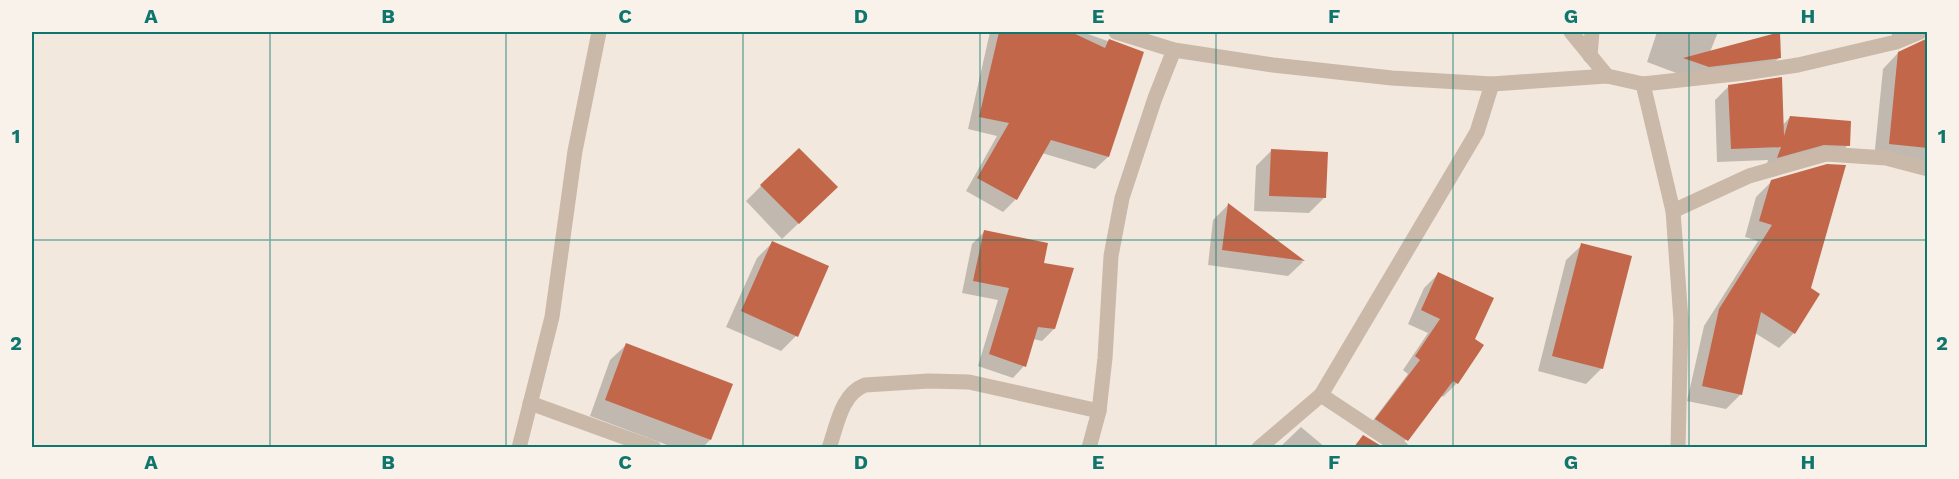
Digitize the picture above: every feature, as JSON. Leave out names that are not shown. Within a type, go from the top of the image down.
[{"type":"street","points":[[519,447],[552,317],[575,151],[599,32]]},
{"type":"street","points":[[1116,32],[1174,50],[1273,65],[1392,78],[1492,84],[1607,76],[1643,84],[1744,74],[1798,65],[1896,42],[1920,32]]},
{"type":"street","points":[[1570,32],[1607,76]]},
{"type":"street","points":[[1590,56],[1592,32]]},
{"type":"street","points":[[1089,447],[1099,411],[1106,358],[1111,256],[1122,198],[1155,98],[1174,50]]},
{"type":"street","points":[[1259,447],[1321,395],[1477,132],[1492,84]]},
{"type":"street","points":[[1643,84],[1673,211],[1682,320],[1678,447]]},
{"type":"street","points":[[1673,211],[1749,176],[1826,154],[1886,158],[1928,169]]},
{"type":"street","points":[[829,447],[848,397],[856,389],[865,385],[929,381],[969,382],[1099,411]]},
{"type":"street","points":[[1321,395],[1401,447]]},
{"type":"street","points":[[530,403],[654,447]]},
{"type":"building","points":[[999,32],[1071,32],[1105,48],[1109,39],[1144,52],[1109,157],[1051,140],[1017,200],[977,178],[1009,123],[979,117]]},
{"type":"building","points":[[1780,32],[1781,58],[1709,67],[1683,58]]},
{"type":"building","points":[[1928,38],[1928,148],[1889,144],[1898,52]]},
{"type":"building","points":[[1782,77],[1784,136],[1790,116],[1851,121],[1850,146],[1824,145],[1777,158],[1781,147],[1731,149],[1728,85]]},
{"type":"building","points":[[799,148],[838,187],[799,224],[760,185]]},
{"type":"building","points":[[1271,149],[1328,152],[1326,198],[1269,196]]},
{"type":"building","points":[[1827,164],[1846,165],[1811,288],[1820,294],[1795,334],[1761,312],[1742,395],[1702,386],[1719,309],[1772,225],[1759,221],[1771,180]]},
{"type":"building","points":[[1228,203],[1305,261],[1222,250]]},
{"type":"building","points":[[984,230],[1048,243],[1044,263],[1074,268],[1055,329],[1038,327],[1026,367],[989,354],[1009,288],[973,281]]},
{"type":"building","points":[[772,241],[829,266],[798,337],[741,311]]},
{"type":"building","points":[[1581,243],[1632,256],[1603,369],[1552,356]]},
{"type":"building","points":[[1438,272],[1494,298],[1475,339],[1484,345],[1458,384],[1453,381],[1408,441],[1375,419],[1420,360],[1415,356],[1440,319],[1421,310]]},
{"type":"building","points":[[626,343],[733,384],[711,440],[605,400]]},
{"type":"building","points":[[1363,435],[1383,447],[1354,447]]}]
